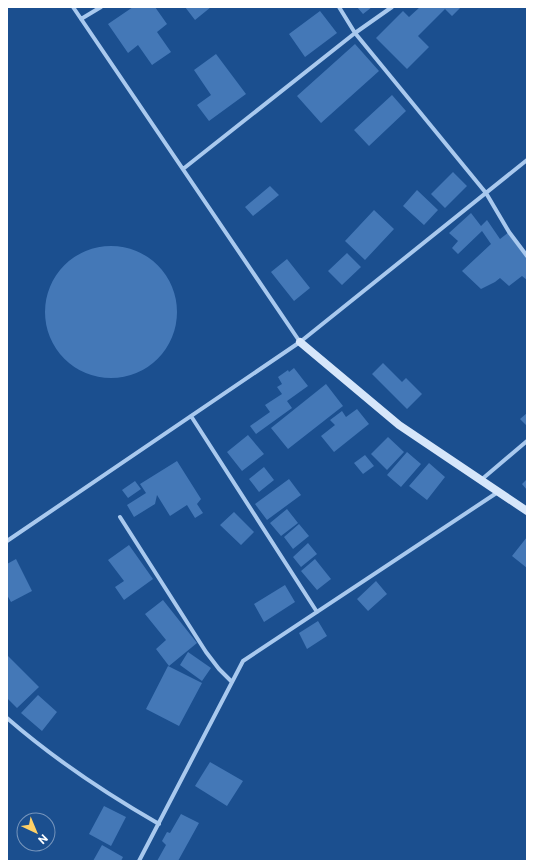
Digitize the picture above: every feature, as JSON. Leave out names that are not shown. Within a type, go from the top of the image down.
[{"type":"street","points":[[73,7],[300,342],[399,425],[527,511]]},
{"type":"street","points":[[81,19],[101,7]]},
{"type":"street","points":[[339,7],[355,33],[486,193],[509,232],[527,256]]},
{"type":"street","points":[[183,169],[355,33],[392,7]]},
{"type":"street","points":[[7,541],[300,342],[527,160]]},
{"type":"street","points":[[191,416],[317,612]]},
{"type":"street","points":[[481,480],[527,441]]},
{"type":"street","points":[[139,861],[243,661],[499,492]]},
{"type":"street","points":[[120,517],[206,652],[219,669],[232,682]]},
{"type":"street","points":[[7,718],[86,779],[159,824]]},
{"type":"building","points":[[133,7],[155,7],[167,24],[157,32],[171,52],[152,65],[138,45],[128,53],[108,24]]},
{"type":"building","points":[[185,7],[211,7],[195,20]]},
{"type":"building","points":[[357,7],[372,7],[363,14]]},
{"type":"building","points":[[420,7],[461,7],[452,16],[445,9],[418,36],[429,47],[407,69],[376,38],[403,11],[409,17]]},
{"type":"building","points":[[320,11],[337,33],[305,57],[289,34]]},
{"type":"building","points":[[355,44],[379,71],[321,123],[297,96]]},
{"type":"building","points":[[216,54],[246,94],[209,121],[197,105],[211,95],[194,70]]},
{"type":"building","points":[[392,95],[406,111],[369,146],[354,130]]},
{"type":"building","points":[[453,172],[467,186],[445,208],[431,194]]},
{"type":"building","points":[[270,186],[279,195],[253,216],[245,207]]},
{"type":"building","points":[[417,190],[438,210],[424,225],[403,206]]},
{"type":"building","points":[[374,210],[394,229],[365,260],[345,241]]},
{"type":"building","points":[[471,213],[481,226],[487,220],[500,239],[509,232],[527,258],[527,280],[522,276],[509,286],[500,278],[481,289],[462,271],[491,244],[482,231],[458,254],[452,248],[458,241],[449,233]]},
{"type":"building","points":[[118,246],[130,248],[142,253],[158,265],[170,281],[175,293],[177,312],[175,331],[170,343],[158,359],[142,371],[130,376],[104,378],[92,376],[80,371],[64,359],[52,343],[47,331],[45,305],[47,293],[52,281],[64,265],[80,253],[92,248]]},
{"type":"building","points":[[347,253],[361,267],[342,285],[328,271]]},
{"type":"building","points":[[287,259],[310,288],[294,301],[271,272]]},
{"type":"building","points":[[383,363],[402,382],[406,378],[422,394],[407,409],[372,374]]},
{"type":"building","points":[[294,368],[308,386],[287,401],[292,408],[256,434],[250,426],[270,412],[265,405],[282,394],[277,387],[282,384],[278,377]]},
{"type":"building","points":[[326,384],[343,406],[288,449],[271,428]]},
{"type":"building","points":[[357,409],[369,424],[334,452],[321,436],[335,425],[330,420],[342,411],[346,417]]},
{"type":"building","points":[[527,413],[527,426],[520,419]]},
{"type":"building","points":[[248,435],[264,454],[242,471],[227,452]]},
{"type":"building","points":[[388,437],[404,452],[387,470],[371,454]]},
{"type":"building","points":[[407,452],[421,464],[401,487],[387,475]]},
{"type":"building","points":[[365,455],[374,466],[363,474],[354,463]]},
{"type":"building","points":[[177,461],[201,499],[197,504],[203,513],[195,518],[187,505],[170,516],[157,495],[155,504],[134,517],[127,505],[146,493],[140,484]]},
{"type":"building","points":[[429,463],[445,477],[427,500],[409,486]]},
{"type":"building","points":[[264,467],[274,480],[259,492],[249,479]]},
{"type":"building","points":[[289,479],[301,495],[267,520],[255,504]]},
{"type":"building","points":[[527,479],[527,490],[522,484]]},
{"type":"building","points":[[135,481],[141,489],[128,498],[122,490]]},
{"type":"building","points":[[287,509],[298,523],[281,536],[270,523]]},
{"type":"building","points":[[234,512],[254,532],[241,545],[220,525]]},
{"type":"building","points":[[299,524],[309,536],[293,549],[284,537]]},
{"type":"building","points":[[527,537],[527,568],[512,556]]},
{"type":"building","points":[[308,543],[317,554],[301,567],[293,557]]},
{"type":"building","points":[[129,545],[153,579],[124,600],[115,587],[124,581],[108,560]]},
{"type":"building","points":[[16,559],[32,591],[11,602],[7,595],[7,564]]},
{"type":"building","points":[[315,559],[331,579],[317,590],[301,571]]},
{"type":"building","points":[[376,581],[387,594],[368,611],[357,599]]},
{"type":"building","points":[[285,585],[295,602],[264,622],[254,604]]},
{"type":"building","points":[[163,600],[197,643],[169,666],[156,649],[166,640],[145,614]]},
{"type":"building","points":[[318,621],[327,636],[307,649],[299,633]]},
{"type":"building","points":[[188,652],[211,668],[202,681],[180,665]]},
{"type":"building","points":[[7,655],[39,687],[17,708],[7,698]]},
{"type":"building","points":[[168,666],[202,683],[179,726],[146,709]]},
{"type":"building","points":[[38,695],[57,712],[42,731],[21,713]]},
{"type":"building","points":[[210,762],[243,781],[227,806],[195,786]]},
{"type":"building","points":[[104,806],[126,817],[111,846],[89,834]]},
{"type":"building","points":[[181,814],[199,823],[178,861],[157,861],[166,845],[162,841],[167,832],[170,833]]},
{"type":"building","points":[[102,845],[123,857],[121,861],[93,861]]}]
